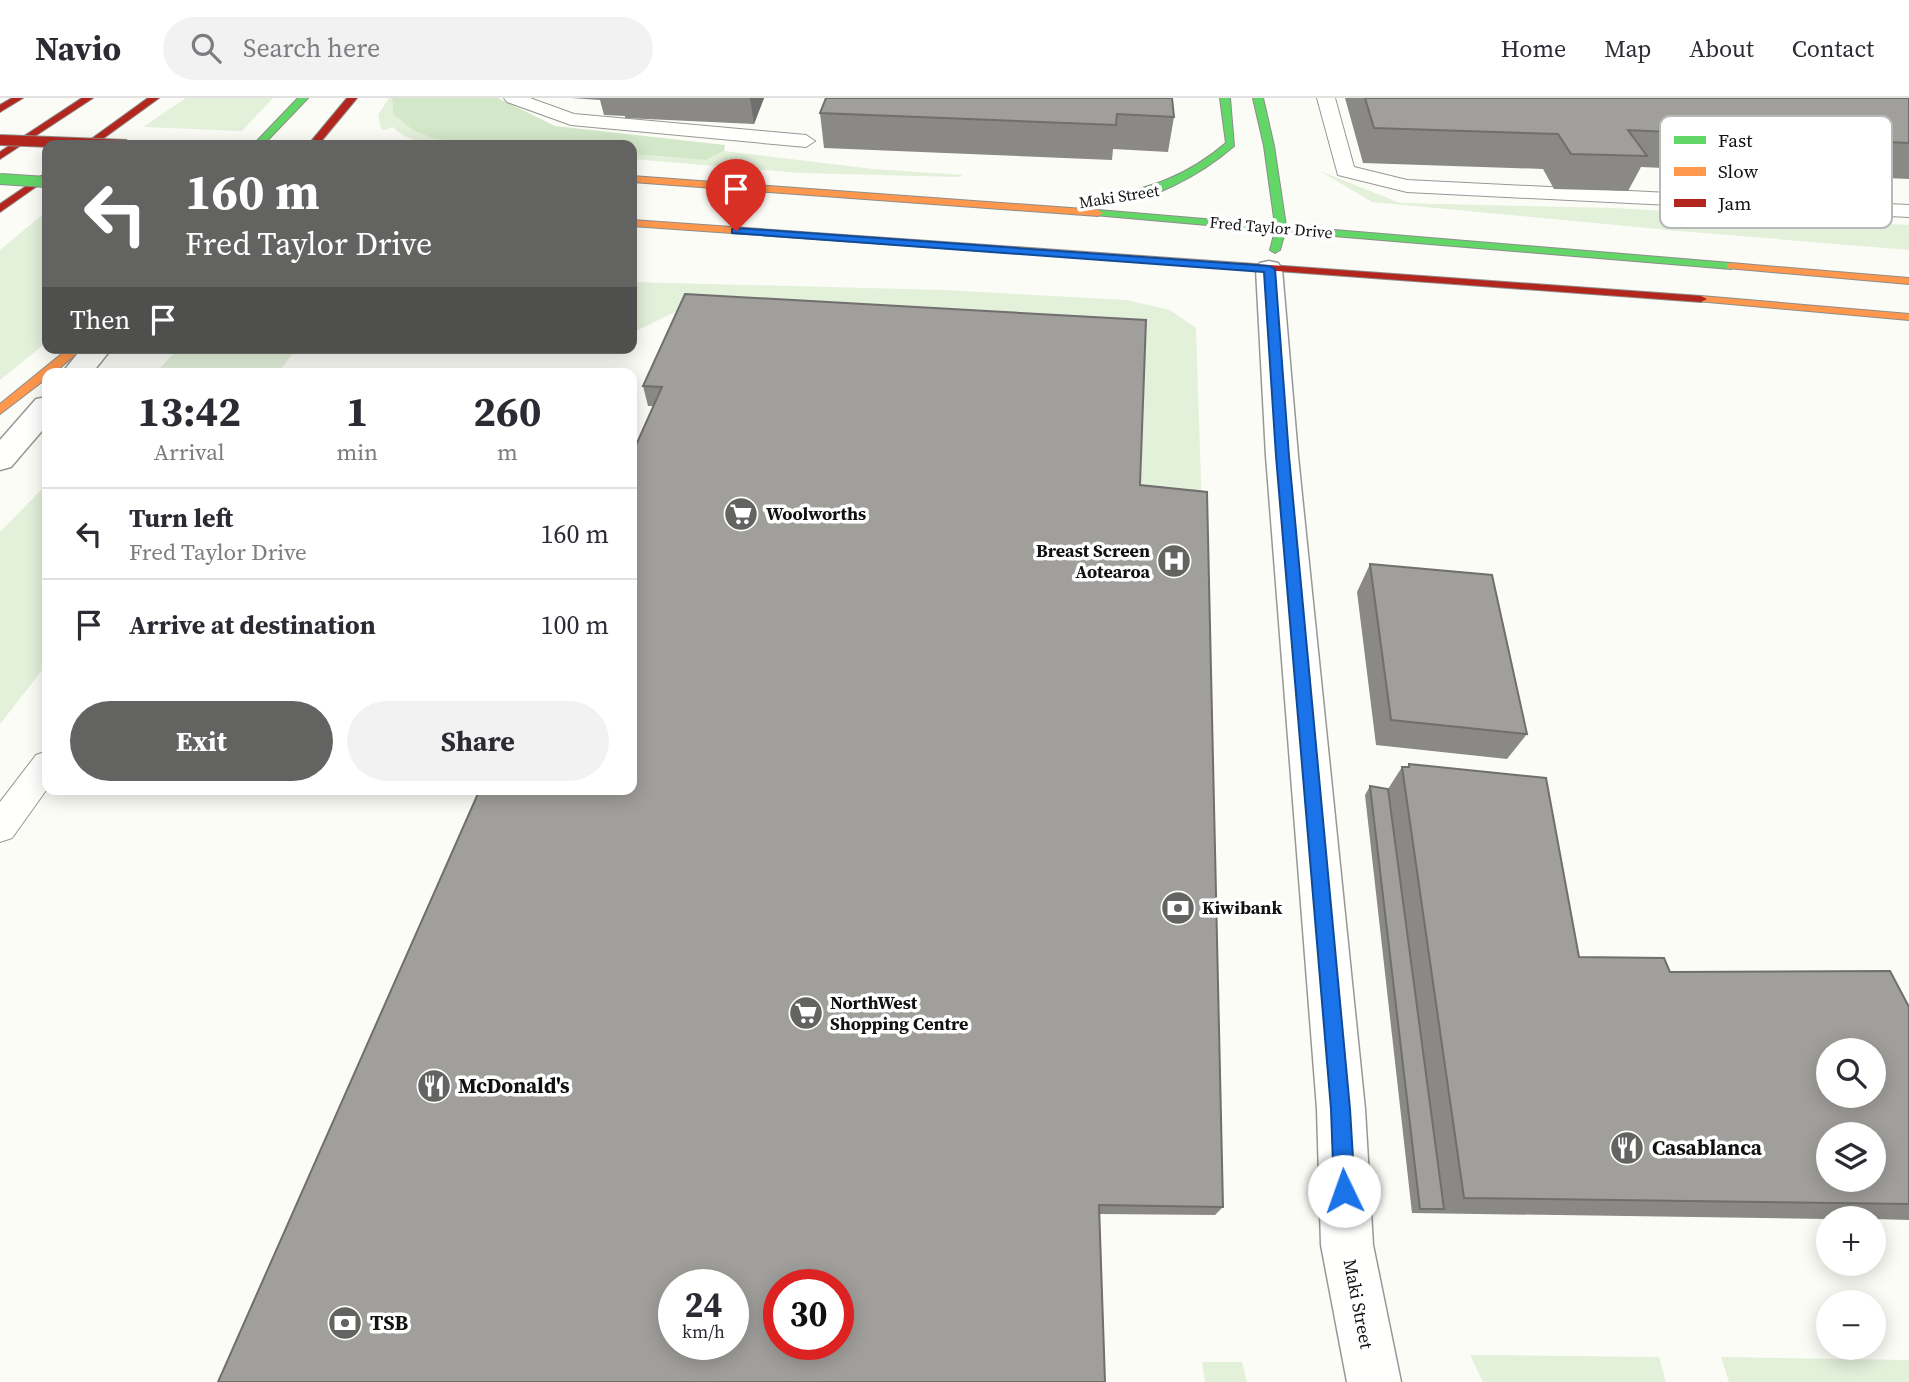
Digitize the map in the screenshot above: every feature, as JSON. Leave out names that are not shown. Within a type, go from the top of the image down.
[{"type":"main road","points":[[0,102],[8,98]]},
{"type":"main road","points":[[0,109],[18,98]]},
{"type":"main road","points":[[0,156],[88,98]]},
{"type":"main road","points":[[95,140],[154,98]]},
{"type":"main road","points":[[262,140],[303,98]]},
{"type":"main road","points":[[317,140],[352,98]]},
{"type":"main road","name":"Maki Street","points":[[1031,209],[1140,196],[1172,187],[1186,179],[1231,144],[1225,98]]},
{"type":"main road","name":"Maki Street","points":[[1258,98],[1269,146],[1282,228],[1269,269]]},
{"type":"main road","points":[[0,140],[42,142]]},
{"type":"main road","points":[[0,179],[42,182]]},
{"type":"main road","points":[[0,209],[42,179]]},
{"type":"main road","name":"Fred Taylor Drive","points":[[637,180],[1282,228],[1909,281]]},
{"type":"main road","points":[[637,223],[1666,296],[1909,317]]},
{"type":"main road","points":[[637,236],[762,233]]},
{"type":"main road","points":[[52,368],[70,354]]},
{"type":"main road","points":[[0,410],[42,376]]},
{"type":"street","name":"Maki Street","points":[[1269,269],[1282,456],[1340,1109],[1347,1245],[1374,1382]]},
{"type":"street","points":[[80,368],[93,354]]},
{"type":"street","points":[[0,460],[42,412]]},
{"type":"lane","points":[[513,98],[571,119],[806,141]]},
{"type":"lane","points":[[1326,98],[1345,171],[1407,186],[1660,200]]},
{"type":"lane","points":[[0,828],[42,771]]},
{"type":"green space","points":[[186,98],[273,98],[242,131],[143,127]]},
{"type":"green space","points":[[389,98],[392,98],[395,116],[425,133],[452,140],[416,140],[393,127],[381,129],[378,115]]},
{"type":"green space","points":[[392,98],[498,98],[555,126],[725,145],[724,151],[705,160],[637,154],[637,140],[435,139],[413,130],[394,115]]},
{"type":"green space","points":[[724,151],[873,169],[963,175],[800,173],[637,159],[637,154],[704,160]]},
{"type":"green space","points":[[1320,171],[1400,203],[1660,211],[1660,228],[1892,228],[1892,224],[1909,225],[1909,250],[1679,231],[1372,202]]},
{"type":"green space","points":[[42,215],[42,346],[0,380],[0,250]]},
{"type":"green space","points":[[637,282],[944,290],[1127,300],[1170,310],[1196,328],[1202,512],[679,310],[637,331]]},
{"type":"green space","points":[[173,354],[292,354],[282,368],[160,368]]},
{"type":"green space","points":[[42,489],[42,670],[0,724],[0,532]]},
{"type":"green space","points":[[1470,1355],[1659,1357],[1666,1382],[1483,1382]]},
{"type":"green space","points":[[1721,1357],[1909,1360],[1909,1382],[1729,1382]]},
{"type":"green space","points":[[1202,1362],[1242,1362],[1247,1382],[1205,1382]]},
{"type":"building","points":[[826,98],[1172,98],[1174,117],[1117,114],[1116,125],[820,113]]},
{"type":"building","points":[[1365,98],[1909,98],[1909,143],[1892,142],[1892,116],[1660,116],[1660,131],[1628,130],[1647,156],[1571,154],[1558,134],[1374,128]]},
{"type":"building","name":"NorthWest Shopping Centre","points":[[685,294],[1146,320],[1140,485],[1207,492],[1223,1207],[1099,1205],[1105,1382],[218,1382],[477,795],[637,795],[637,443],[662,387],[643,386]]},
{"type":"building","points":[[1370,564],[1492,575],[1527,734],[1391,720]]},
{"type":"building","points":[[1409,764],[1546,778],[1579,957],[1664,958],[1670,972],[1890,971],[1909,1007],[1909,1204],[1464,1198],[1402,767],[1409,767]]},
{"type":"building","points":[[1370,786],[1388,789],[1444,1209],[1420,1209]]},
{"type":"traffic: fast","points":[[263,140],[303,98]]},
{"type":"traffic: fast","points":[[1106,200],[1158,188],[1188,175],[1217,156],[1231,144],[1225,98]]},
{"type":"traffic: fast","points":[[1258,98],[1269,146],[1281,228],[1275,250]]},
{"type":"traffic: fast","points":[[0,179],[42,182]]},
{"type":"traffic: fast","points":[[1098,213],[1731,266]]},
{"type":"traffic: slow","points":[[637,179],[1098,213]]},
{"type":"traffic: slow","points":[[637,223],[1241,266]]},
{"type":"traffic: slow","points":[[1731,266],[1909,281]]},
{"type":"traffic: slow","points":[[1701,299],[1909,317]]},
{"type":"traffic: slow","points":[[52,368],[70,354]]},
{"type":"traffic: slow","points":[[0,410],[42,376]]},
{"type":"traffic: jam","points":[[0,109],[18,98]]},
{"type":"traffic: jam","points":[[0,156],[88,98]]},
{"type":"traffic: jam","points":[[95,140],[154,98]]},
{"type":"traffic: jam","points":[[317,140],[352,98]]},
{"type":"traffic: jam","points":[[0,140],[42,142]]},
{"type":"traffic: jam","points":[[0,209],[42,179]]},
{"type":"traffic: jam","points":[[1241,266],[1701,299]]},
{"type":"place","name":"Woolworths","points":[[741,514]]},
{"type":"place","name":"Breast Screen Aotearoa","points":[[1174,561]]},
{"type":"place","name":"Kiwibank","points":[[1178,908]]},
{"type":"place","name":"NorthWest Shopping Centre","points":[[806,1013]]},
{"type":"place","name":"McDonald's","points":[[434,1086]]},
{"type":"place","name":"Casablanca","points":[[1627,1148]]},
{"type":"place","name":"TSB","points":[[345,1323]]},
{"type":"route","points":[[736,231],[1269,269],[1282,456],[1340,1109],[1344,1191]]}]
